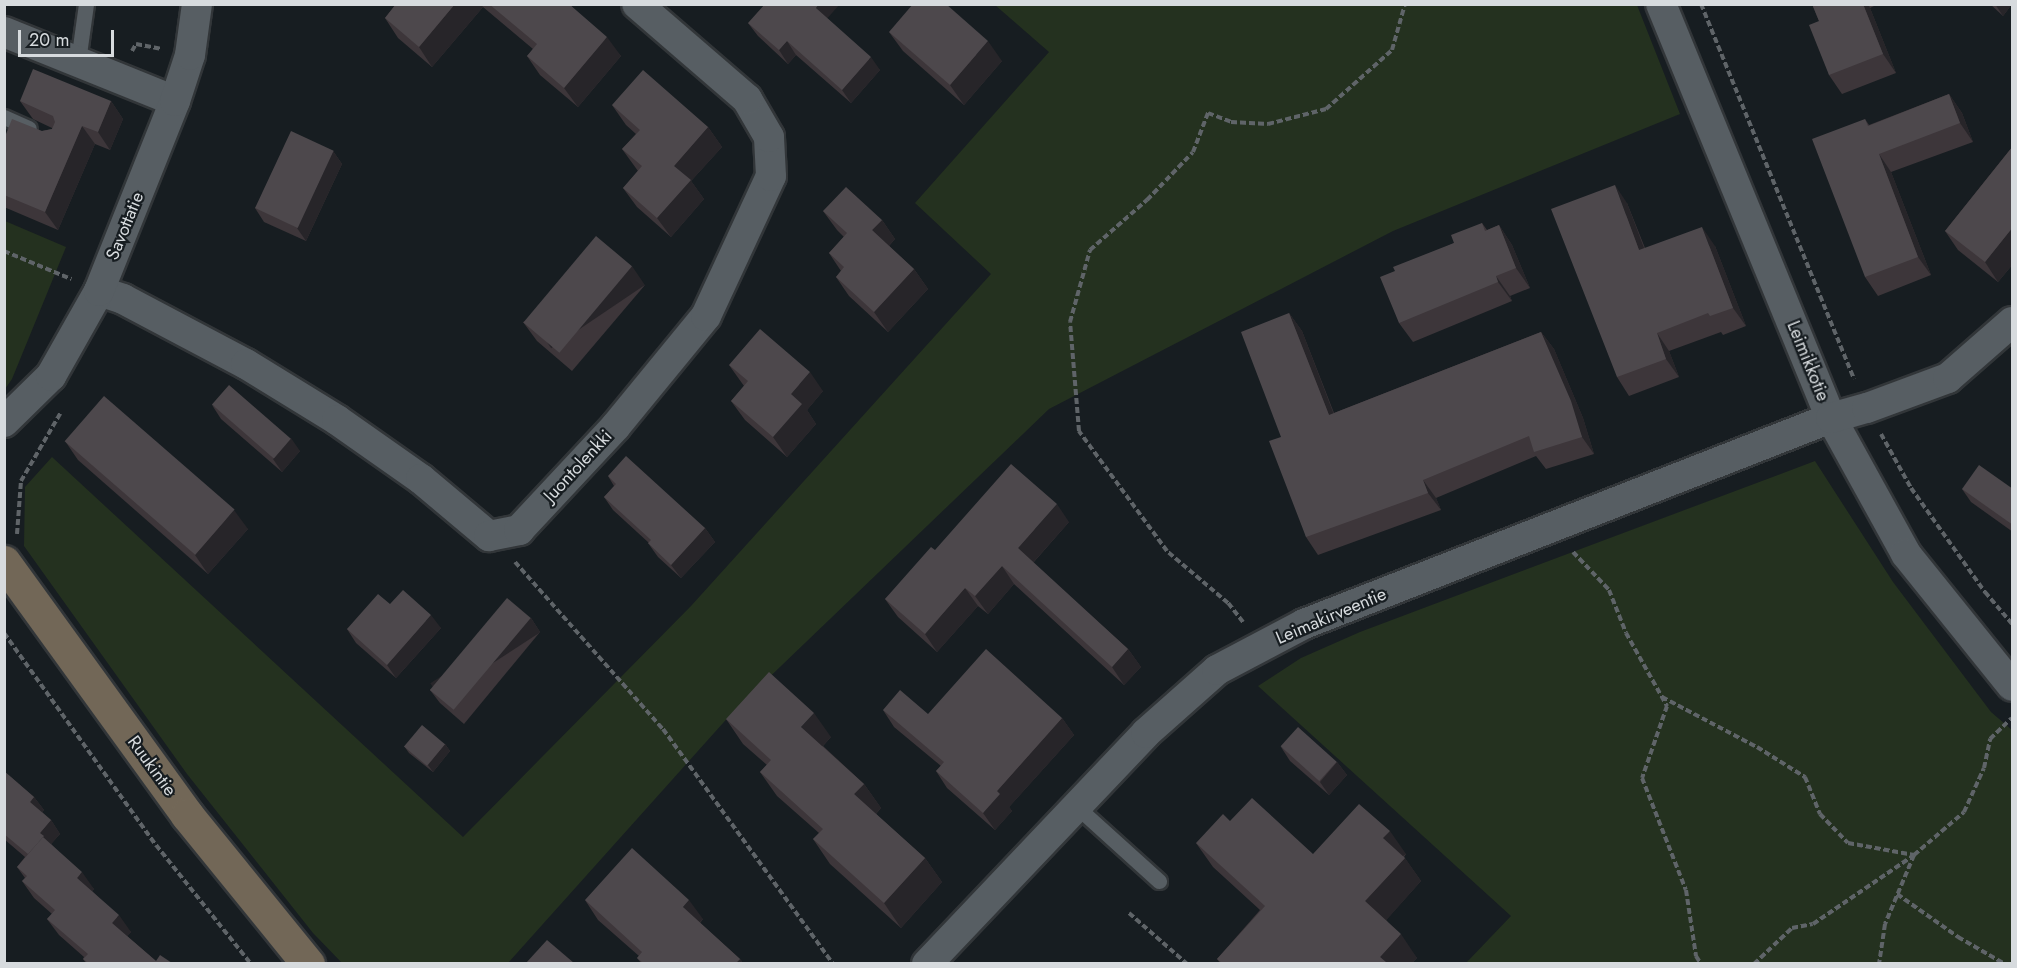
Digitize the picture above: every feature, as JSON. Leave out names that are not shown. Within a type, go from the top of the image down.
[{"type":"street","name":"Savottatie","points":[[4,422],[51,376],[99,291],[175,101],[190,55],[197,4]]},
{"type":"street","name":"Juontolenkki","points":[[489,536],[519,530],[616,426],[706,316],[771,176],[770,136],[747,99],[637,4]]},
{"type":"street","name":"Leimikkotie","points":[[1661,4],[1831,418],[1906,554],[2013,686]]},
{"type":"street","points":[[4,32],[175,101]]},
{"type":"street","points":[[99,291],[123,299],[246,364],[338,420],[421,479],[489,536]]},
{"type":"street","name":"Leimakirveentie","points":[[927,963],[1146,733],[1217,670],[1304,624],[1831,418],[1867,408],[1948,378],[2013,322]]},
{"type":"street","name":"Ruukintie","points":[[4,562],[187,815],[308,963]]},
{"type":"lane","points":[[78,61],[86,4]]},
{"type":"lane","points":[[4,117],[48,135]]},
{"type":"lane","points":[[1076,806],[1159,881]]},
{"type":"path","points":[[1263,646],[1228,603],[1167,551],[1079,431],[1070,322],[1090,250],[1147,201],[1193,152],[1208,113],[1231,122],[1268,124],[1326,109],[1392,50],[1405,4]]},
{"type":"path","points":[[1701,4],[1867,408],[1911,488],[1985,592],[2013,624]]},
{"type":"path","points":[[4,251],[99,291]]},
{"type":"path","points":[[1550,528],[1609,590],[1626,633],[1667,706],[1642,778],[1686,890],[1696,956],[1701,963]]},
{"type":"path","points":[[489,536],[564,615],[663,729],[833,963]]},
{"type":"path","points":[[4,633],[156,845],[251,963]]},
{"type":"path","points":[[1662,697],[1757,747],[1806,777],[1820,814],[1848,843],[1914,855]]},
{"type":"path","points":[[1754,963],[1792,928],[1813,924],[1914,855],[1964,812],[1984,768],[1990,739],[2013,718]]},
{"type":"path","points":[[1879,963],[1885,924],[1914,855]]},
{"type":"path","points":[[1897,894],[1958,937],[2005,963]]},
{"type":"path","points":[[1129,913],[1187,963]]},
{"type":"green space","points":[[995,5],[1637,5],[1680,114],[1393,231],[1049,409],[732,713],[508,963],[342,963],[313,933],[187,774],[24,546],[25,487],[52,457],[463,837],[691,606],[991,274],[915,203],[1049,52]]},
{"type":"green space","points":[[5,221],[66,247],[12,379],[5,389]]},
{"type":"green space","points":[[1815,461],[1893,582],[1991,712],[2012,730],[2012,963],[1466,963],[1511,916],[1258,686],[1301,658],[1360,632]]},
{"type":"building","points":[[396,4],[455,4],[419,47],[385,18]]},
{"type":"building","points":[[489,4],[569,4],[607,37],[564,88],[527,56],[537,44]]},
{"type":"building","points":[[765,4],[819,4],[816,8],[871,57],[842,90],[787,41],[779,50],[748,23]]},
{"type":"building","points":[[913,4],[946,4],[988,41],[950,85],[889,32]]},
{"type":"building","points":[[1812,4],[1863,4],[1883,54],[1829,75],[1809,25],[1819,21]]},
{"type":"building","points":[[33,69],[111,101],[98,132],[82,126],[45,212],[4,195],[4,133],[6,134],[12,119],[42,131],[52,129],[55,122],[53,116],[20,101]]},
{"type":"building","points":[[643,70],[708,127],[674,166],[691,180],[657,218],[623,188],[642,166],[622,149],[640,130],[612,105]]},
{"type":"building","points":[[1949,94],[1960,123],[1879,154],[1918,257],[1865,277],[1812,139],[1865,119],[1868,126]]},
{"type":"building","points":[[291,131],[334,151],[298,228],[255,208]]},
{"type":"building","points":[[2013,146],[2013,227],[1985,262],[1945,231]]},
{"type":"building","points":[[1615,185],[1639,250],[1702,227],[1733,308],[1710,316],[1708,313],[1657,333],[1666,359],[1617,377],[1551,209]]},
{"type":"building","points":[[846,187],[882,220],[872,230],[914,269],[874,312],[836,277],[844,267],[829,253],[847,233],[823,211]]},
{"type":"building","points":[[1482,223],[1485,231],[1499,225],[1516,268],[1496,276],[1498,282],[1399,323],[1380,277],[1395,271],[1393,267],[1454,243],[1451,235]]},
{"type":"building","points":[[596,236],[632,266],[559,353],[523,323]]},
{"type":"building","points":[[1289,313],[1329,415],[1541,332],[1571,401],[1582,437],[1534,452],[1529,436],[1423,480],[1428,493],[1306,537],[1269,441],[1281,437],[1241,332]]},
{"type":"building","points":[[760,329],[810,372],[791,394],[802,404],[773,437],[731,401],[748,381],[729,365]]},
{"type":"building","points":[[229,385],[291,439],[274,458],[212,405]]},
{"type":"building","points":[[104,396],[235,509],[195,555],[65,441]]},
{"type":"building","points":[[626,456],[705,528],[671,565],[648,543],[651,540],[604,497],[616,484],[608,476]]},
{"type":"building","points":[[1011,464],[1057,504],[1018,548],[1128,649],[1112,667],[1002,566],[975,596],[965,588],[925,634],[885,599],[931,547],[935,550]]},
{"type":"building","points":[[1979,465],[2013,489],[2013,525],[1962,489]]},
{"type":"building","points":[[403,590],[431,615],[387,665],[347,629],[378,594],[390,604]]},
{"type":"building","points":[[507,598],[531,618],[454,710],[430,690]]},
{"type":"building","points":[[986,649],[1062,718],[997,791],[1000,794],[983,813],[936,771],[944,762],[883,710],[900,690],[928,714]]},
{"type":"building","points":[[769,672],[814,713],[801,727],[864,784],[854,794],[925,858],[884,903],[813,839],[823,829],[760,772],[771,760],[726,719]]},
{"type":"building","points":[[422,725],[445,744],[427,766],[404,746]]},
{"type":"building","points":[[1298,727],[1337,762],[1319,781],[1281,746]]},
{"type":"building","points":[[4,771],[34,797],[30,802],[51,820],[40,833],[44,836],[28,854],[4,834]]},
{"type":"building","points":[[1252,798],[1313,854],[1359,804],[1390,831],[1383,838],[1405,858],[1365,901],[1401,934],[1380,957],[1385,963],[1222,963],[1217,959],[1265,906],[1196,843],[1223,814],[1230,821]]},
{"type":"building","points":[[43,837],[82,872],[77,878],[119,915],[112,923],[156,961],[160,955],[172,963],[88,963],[83,959],[88,954],[47,919],[55,910],[22,881],[27,876],[17,867]]},
{"type":"building","points":[[632,848],[689,900],[683,907],[740,959],[736,963],[643,963],[637,958],[642,952],[585,900]]},
{"type":"building","points":[[547,940],[574,963],[526,963]]}]
